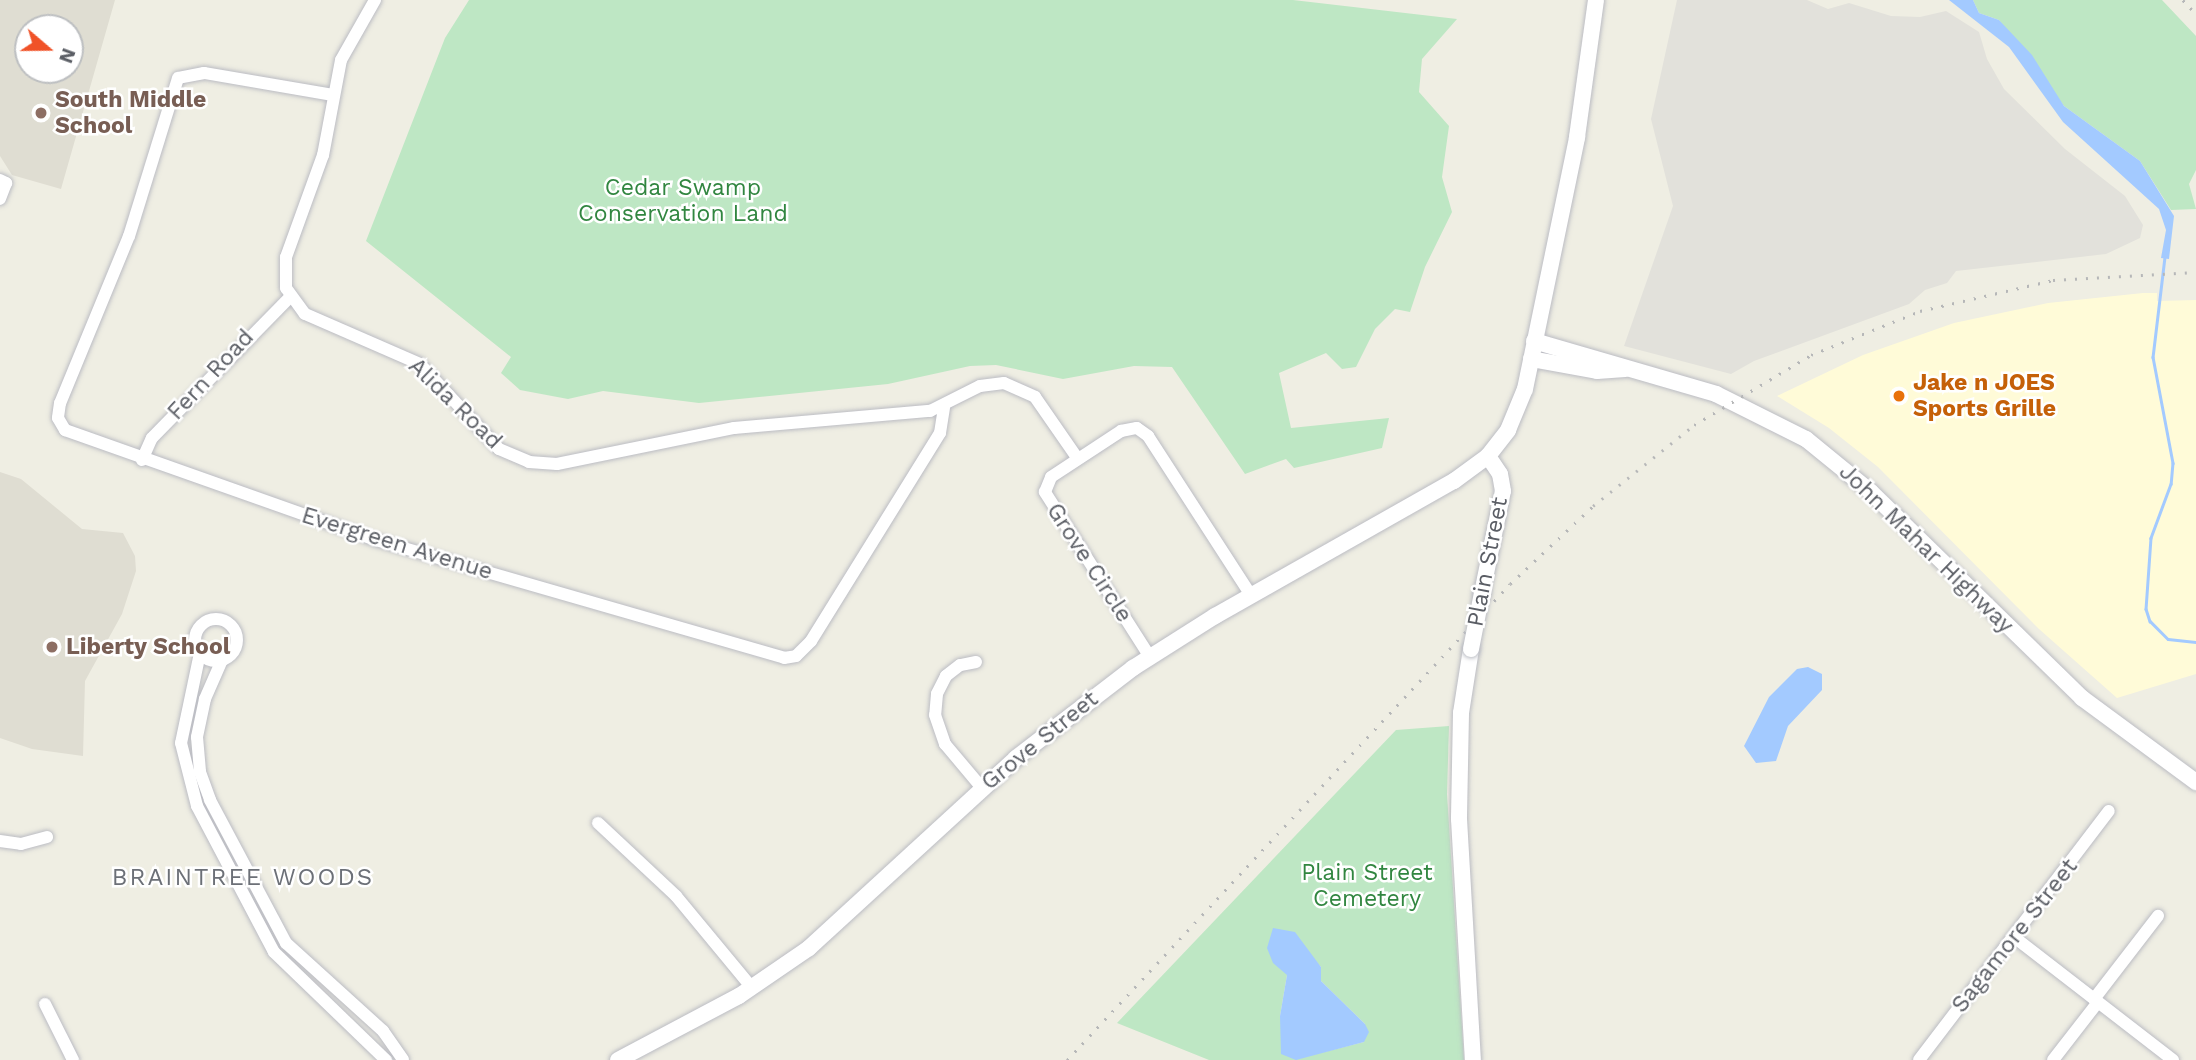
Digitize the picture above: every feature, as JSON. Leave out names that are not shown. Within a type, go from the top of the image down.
[{"type":"main road","points":[[1488,456],[1516,414],[1531,359],[1577,137],[1596,0]]},
{"type":"main road","name":"John Mahar Highway","points":[[1534,341],[1600,357],[1626,369],[1716,394],[1765,415],[1794,432],[1865,487],[2076,694],[2196,782]]},
{"type":"main road","name":"John Mahar Highway","points":[[1531,359],[1597,371],[1626,369]]},
{"type":"main road","name":"Plain Street","points":[[1473,1060],[1459,790],[1462,701],[1503,491],[1500,474],[1488,456]]},
{"type":"main road","name":"Grove Street","points":[[618,1060],[752,988],[847,917],[982,788],[1073,711],[1150,657],[1251,595],[1454,481],[1488,456]]},
{"type":"street","points":[[289,298],[286,257],[323,155],[333,95],[347,46],[375,0]]},
{"type":"street","name":"Evergreen Avenue","points":[[333,95],[197,72],[182,75],[173,87],[129,236],[58,413],[70,433],[393,545],[790,657],[811,641],[934,441],[944,420],[944,407]]},
{"type":"street","points":[[0,199],[3,182]]},
{"type":"street","name":"Alida Road","points":[[289,298],[311,317],[415,360],[492,443],[514,457],[536,464],[565,463],[733,428],[944,407]]},
{"type":"street","name":"Fern Road","points":[[142,460],[152,438],[289,298]]},
{"type":"street","points":[[944,407],[980,387],[1015,385],[1035,397],[1078,459]]},
{"type":"street","name":"Grove Circle","points":[[1150,657],[1046,497],[1051,477],[1125,429],[1145,432],[1251,595]]},
{"type":"street","points":[[386,1060],[274,952],[193,799],[182,759],[183,722],[200,653],[198,630],[208,621],[223,620],[234,630],[237,641],[234,651],[222,660],[202,710],[197,750],[207,793],[286,943],[383,1031],[404,1060]]},
{"type":"street","points":[[200,653],[211,660],[222,660]]},
{"type":"street","points":[[976,662],[960,665],[946,676],[937,694],[935,715],[944,744],[982,788]]},
{"type":"street","name":"Sagamore Street","points":[[1919,1060],[2109,811]]},
{"type":"street","points":[[598,823],[669,889],[735,963],[752,988]]},
{"type":"street","points":[[0,841],[21,844],[47,838]]},
{"type":"street","points":[[230,872],[244,865]]},
{"type":"street","points":[[2053,1060],[2158,916]]},
{"type":"street","points":[[2014,937],[2173,1060]]},
{"type":"street","points":[[322,998],[332,986]]},
{"type":"street","points":[[45,1004],[73,1060]]},
{"type":"shaded area","name":"South Middle School","points":[[0,0],[115,0],[61,189],[12,175],[0,156]]},
{"type":"shaded area","points":[[1677,0],[1807,0],[1828,9],[1849,3],[1891,16],[1920,17],[1946,11],[1979,32],[1987,59],[2004,89],[2065,149],[2125,196],[2143,225],[2140,238],[2106,254],[1956,271],[1947,283],[1925,290],[1909,304],[1754,361],[1731,374],[1624,346],[1673,206],[1651,119]]},
{"type":"shaded area","points":[[2157,293],[2157,301],[2196,300],[2196,674],[2117,698],[2039,629],[1878,467],[1829,428],[1777,396],[1863,355],[1954,323],[2048,303]]},
{"type":"shaded area","name":"Liberty School","points":[[0,472],[21,479],[82,529],[123,533],[135,556],[136,571],[122,614],[85,681],[83,756],[32,749],[0,738]]},
{"type":"green space","name":"Cedar Swamp Conservation Land","points":[[469,0],[1293,0],[1457,19],[1422,59],[1419,92],[1449,126],[1442,177],[1452,212],[1425,267],[1410,312],[1395,309],[1375,329],[1356,367],[1342,369],[1326,353],[1279,373],[1291,428],[1389,418],[1382,448],[1294,468],[1286,459],[1245,474],[1172,367],[1134,366],[1063,379],[996,365],[970,366],[888,384],[699,403],[603,391],[568,399],[520,390],[501,373],[511,357],[366,241],[445,38]]},
{"type":"green space","points":[[1973,0],[2162,0],[2196,36],[2196,170],[2189,184],[2196,209],[2171,210],[2140,161],[2064,106],[1999,20],[1979,13]]},
{"type":"green space","name":"Plain Street Cemetery","points":[[1449,726],[1447,794],[1464,1060],[1209,1060],[1117,1023],[1396,730]],"holes":[[[1308,952],[1321,967],[1321,981],[1365,1024],[1364,1042],[1296,1059],[1280,1016],[1287,975]]]},
{"type":"water","points":[[1949,0],[1973,0],[1979,13],[1999,20],[2032,55],[2064,106],[2140,161],[2174,216],[2169,259],[2161,258],[2166,230],[2159,209],[2063,122],[2009,47]]},
{"type":"water","points":[[1808,667],[1822,674],[1822,690],[1788,726],[1776,761],[1756,763],[1744,746],[1769,697],[1797,669]]},
{"type":"water","points":[[1273,928],[1295,932],[1321,967],[1321,981],[1365,1024],[1369,1032],[1364,1042],[1296,1060],[1281,1054],[1280,1016],[1287,975],[1273,963],[1267,948]]},
{"type":"waterway","points":[[2165,257],[2153,357],[2173,463],[2171,484],[2151,538],[2146,609],[2150,621],[2168,639],[2196,642]]},
{"type":"railway","points":[[2183,0],[2196,14]]},
{"type":"railway","points":[[1067,1060],[1510,584],[1593,506],[1694,425],[1811,355],[1920,311],[2053,280],[2196,272]]},
{"type":"place","name":"South Middle School","points":[[41,113]]},
{"type":"place","name":"Jake n JOES Sports Grille","points":[[1899,396]]},
{"type":"place","name":"Liberty School","points":[[52,647]]},
{"type":"district","name":"BRAINTREE WOODS","points":[[243,878]]}]
